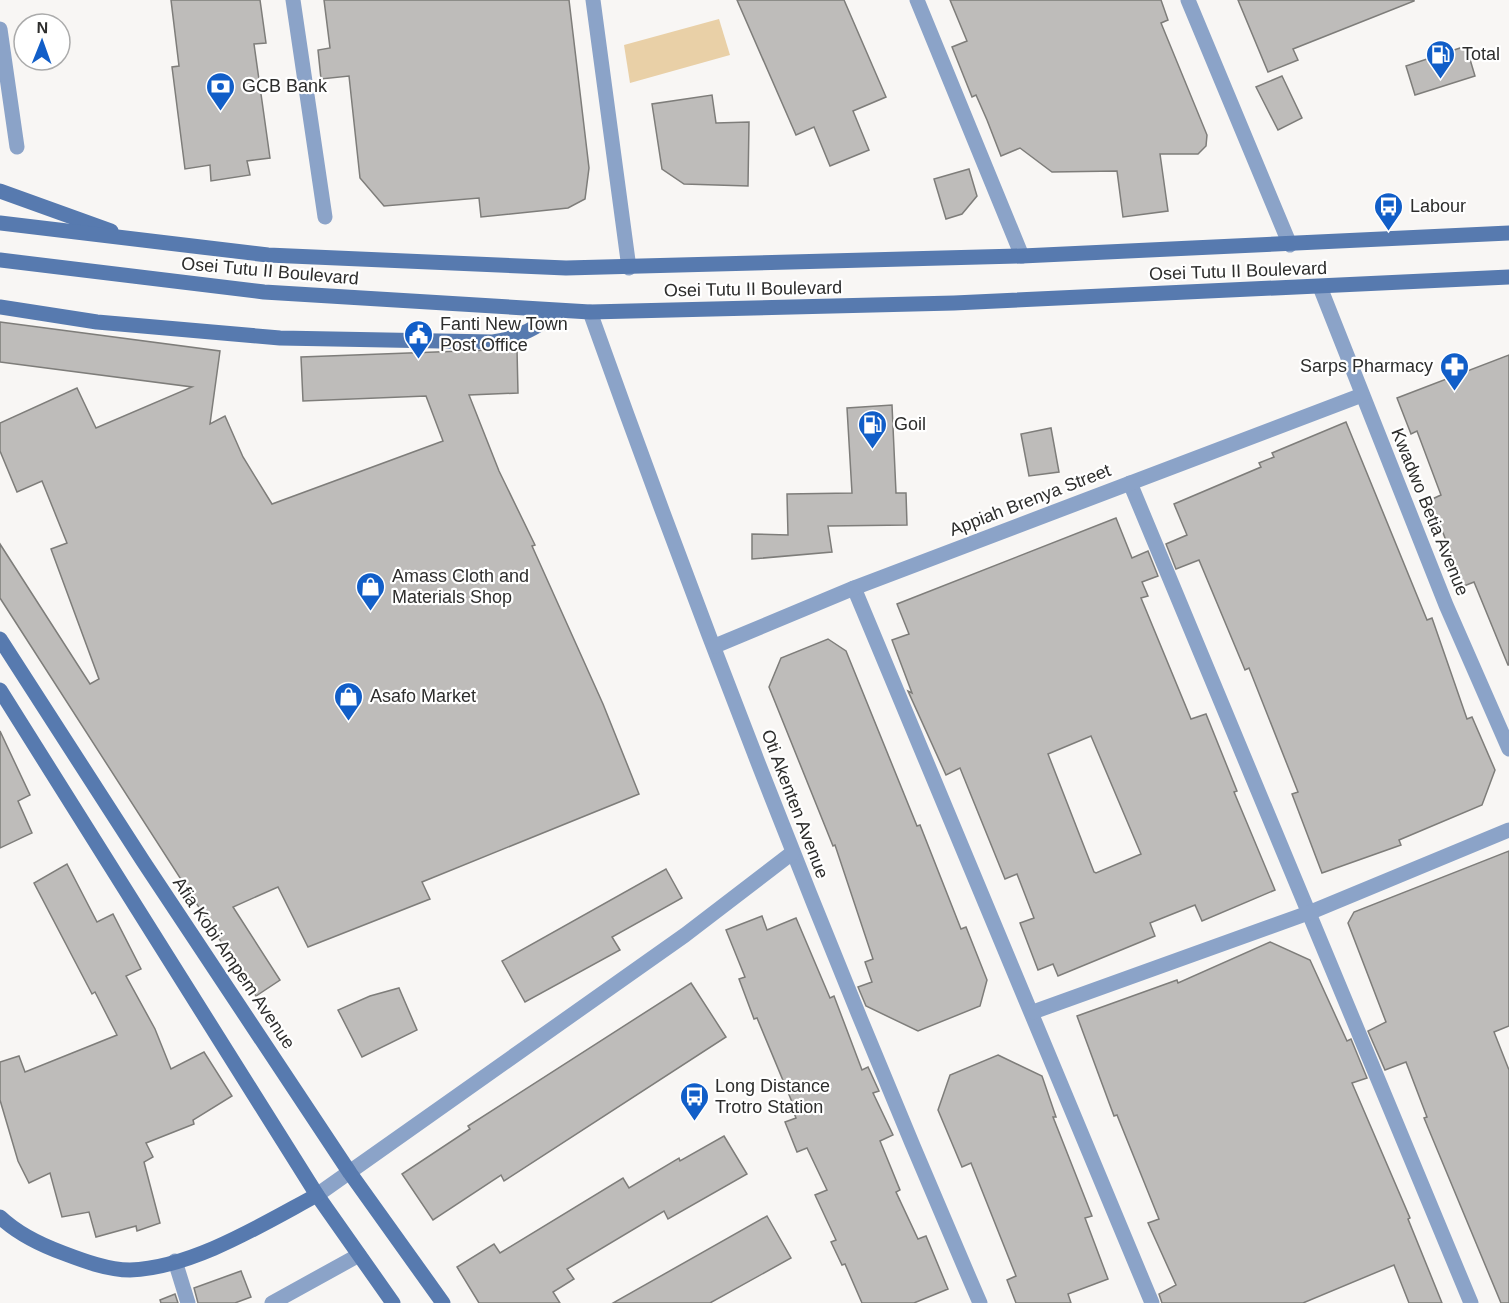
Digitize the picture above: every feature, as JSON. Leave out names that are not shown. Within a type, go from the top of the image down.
[{"type":"main road","points":[[0,191],[131,238]]},
{"type":"main road","name":"Osei Tutu II Boulevard","points":[[0,223],[268,255],[566,268],[1022,256],[1509,233]]},
{"type":"main road","name":"Osei Tutu II Boulevard","points":[[0,260],[264,292],[590,312],[954,303],[1509,277]]},
{"type":"main road","points":[[0,307],[98,322],[280,338],[493,342],[528,332],[560,311]]},
{"type":"main road","name":"Afia Kobi Ampem Avenue","points":[[0,639],[143,861],[350,1173],[443,1303]]},
{"type":"main road","points":[[0,690],[317,1195],[393,1303]]},
{"type":"main road","points":[[0,1217],[9,1225],[48,1248],[88,1263],[129,1270],[175,1261],[227,1243],[317,1195]]},
{"type":"street","points":[[293,0],[325,217]]},
{"type":"street","points":[[593,0],[628,268]]},
{"type":"street","points":[[917,0],[1022,256]]},
{"type":"street","points":[[1188,0],[1290,244]]},
{"type":"street","points":[[0,29],[17,147]]},
{"type":"street","name":"Kwadwo Betia Avenue","points":[[1320,287],[1446,605],[1509,749]]},
{"type":"street","name":"Oti Akenten Avenue","points":[[590,312],[649,478],[715,646],[792,853],[980,1303]]},
{"type":"street","name":"Appiah Brenya Street","points":[[715,646],[855,588],[1362,395]]},
{"type":"street","points":[[1131,483],[1311,912],[1471,1303]]},
{"type":"street","points":[[855,588],[1034,1012],[1152,1303]]},
{"type":"street","points":[[1034,1012],[1311,912],[1509,830]]},
{"type":"street","points":[[317,1195],[676,942],[792,853]]},
{"type":"street","points":[[273,1303],[359,1255]]},
{"type":"street","points":[[175,1261],[188,1303]]},
{"type":"shaded area","points":[[719,19],[730,55],[630,83],[624,45]]},
{"type":"building","name":"GCB Bank","points":[[171,0],[260,0],[266,43],[254,44],[270,158],[247,161],[250,175],[211,181],[210,165],[185,169],[172,67],[179,66]]},
{"type":"building","points":[[324,0],[569,0],[589,168],[585,199],[568,208],[481,217],[479,198],[384,206],[360,178],[349,76],[321,79],[318,50],[330,48]]},
{"type":"building","points":[[737,0],[844,0],[886,97],[853,111],[869,150],[830,166],[814,127],[796,135]]},
{"type":"building","points":[[950,0],[1161,0],[1168,20],[1161,23],[1207,135],[1206,146],[1198,154],[1160,154],[1168,211],[1123,217],[1117,171],[1052,172],[1020,148],[1001,156],[976,95],[972,97],[952,47],[967,41]]},
{"type":"building","points":[[1238,0],[1414,1],[1293,49],[1298,60],[1268,72]]},
{"type":"building","points":[[1466,46],[1475,76],[1415,95],[1406,66]]},
{"type":"building","points":[[1282,76],[1302,118],[1278,130],[1256,87]]},
{"type":"building","points":[[712,95],[716,123],[749,122],[748,186],[684,184],[662,169],[652,104]]},
{"type":"building","points":[[969,169],[977,196],[962,214],[946,219],[934,179]]},
{"type":"building","name":"Asafo Market","points":[[0,322],[220,351],[210,424],[225,416],[243,457],[272,504],[443,441],[426,396],[303,401],[301,357],[517,349],[518,393],[469,395],[499,471],[535,545],[532,546],[603,704],[639,794],[422,882],[430,899],[308,947],[278,887],[233,907],[280,980],[256,996],[0,598],[0,544],[90,684],[99,679],[51,549],[67,543],[42,481],[17,492],[0,451],[0,423],[77,388],[96,428],[192,387],[0,362]]},
{"type":"building","points":[[1509,355],[1508,665],[1474,582],[1464,586],[1430,500],[1441,495],[1417,431],[1411,434],[1397,398]]},
{"type":"building","points":[[892,405],[896,493],[906,493],[907,525],[828,526],[832,552],[752,559],[752,534],[788,535],[787,494],[852,493],[847,408]]},
{"type":"building","points":[[1346,422],[1427,620],[1432,618],[1467,719],[1472,717],[1495,770],[1482,805],[1399,840],[1401,845],[1322,873],[1292,794],[1298,792],[1249,668],[1245,670],[1199,560],[1176,569],[1166,544],[1187,535],[1174,504],[1261,467],[1259,463],[1274,457],[1272,453]]},
{"type":"building","points":[[1051,428],[1059,472],[1029,476],[1021,434]]},
{"type":"building","points":[[1116,518],[1132,558],[1148,551],[1158,576],[1142,582],[1148,596],[1141,598],[1191,719],[1206,714],[1237,791],[1234,792],[1275,890],[1202,921],[1195,905],[1150,923],[1155,936],[1058,976],[1053,964],[1038,970],[1020,923],[1034,918],[1017,874],[1005,879],[960,768],[946,775],[908,691],[912,693],[892,640],[909,634],[897,604]],"holes":[[[1091,736],[1141,854],[1094,872],[1048,754]]]},
{"type":"building","points":[[828,639],[846,651],[917,826],[920,825],[961,929],[966,927],[987,980],[980,1006],[918,1031],[866,1006],[858,987],[872,982],[865,962],[873,959],[835,845],[833,846],[769,687],[781,658]]},
{"type":"building","points":[[0,731],[30,795],[18,801],[32,833],[0,848]]},
{"type":"building","points":[[1509,851],[1509,1026],[1494,1032],[1509,1070],[1509,1303],[1501,1303],[1424,1118],[1427,1117],[1406,1062],[1385,1070],[1368,1031],[1386,1022],[1348,923],[1354,912]]},
{"type":"building","points":[[67,864],[97,922],[113,914],[141,969],[126,976],[155,1029],[171,1069],[204,1052],[232,1096],[193,1120],[194,1124],[146,1143],[153,1157],[144,1162],[160,1223],[137,1231],[136,1226],[96,1237],[89,1212],[62,1217],[50,1173],[29,1183],[18,1161],[0,1100],[0,1062],[19,1056],[25,1072],[117,1035],[95,992],[92,994],[34,883]]},
{"type":"building","points":[[666,869],[682,898],[612,937],[620,950],[525,1002],[502,961]]},
{"type":"building","points":[[762,916],[767,930],[796,918],[830,998],[834,996],[862,1070],[868,1067],[879,1091],[873,1093],[893,1135],[880,1141],[900,1190],[896,1192],[918,1239],[926,1236],[948,1289],[914,1303],[862,1303],[845,1264],[842,1265],[831,1242],[836,1240],[815,1195],[827,1190],[807,1148],[797,1152],[785,1122],[796,1118],[790,1103],[792,1102],[757,1018],[754,1019],[739,979],[745,977],[726,930]]},
{"type":"building","points":[[1270,942],[1310,960],[1347,1041],[1351,1039],[1367,1078],[1352,1083],[1410,1218],[1408,1219],[1442,1303],[1409,1303],[1394,1265],[1303,1303],[1162,1303],[1159,1294],[1176,1285],[1148,1223],[1159,1219],[1117,1115],[1114,1116],[1077,1016],[1177,980],[1178,983]]},
{"type":"building","points":[[691,983],[726,1037],[504,1181],[501,1175],[433,1220],[402,1174],[470,1129],[468,1126]]},
{"type":"building","points":[[399,988],[417,1030],[362,1057],[338,1010],[370,996]]},
{"type":"building","points":[[998,1055],[1042,1076],[1056,1117],[1053,1117],[1092,1216],[1085,1218],[1108,1279],[1068,1294],[1071,1303],[1016,1303],[1007,1280],[1016,1276],[971,1163],[962,1167],[938,1110],[950,1075]]},
{"type":"building","points":[[724,1136],[747,1174],[668,1219],[664,1211],[567,1269],[574,1279],[553,1292],[560,1303],[479,1303],[457,1267],[494,1244],[500,1253],[623,1178],[629,1188],[679,1158],[680,1161]]},
{"type":"building","points":[[767,1216],[791,1258],[710,1303],[613,1303]]},
{"type":"building","points":[[241,1271],[251,1297],[235,1303],[198,1303],[194,1288]]},
{"type":"building","points":[[175,1294],[178,1303],[161,1303],[160,1300]]},
{"type":"place","name":"Total","points":[[1441,80]]},
{"type":"place","name":"GCB Bank","points":[[221,112]]},
{"type":"place","name":"Labour","points":[[1389,232]]},
{"type":"place","name":"Fanti New Town Post Office","points":[[419,360]]},
{"type":"place","name":"Sarps Pharmacy","points":[[1454,392]]},
{"type":"place","name":"Goil","points":[[873,450]]},
{"type":"place","name":"Amass Cloth and Materials Shop","points":[[371,612]]},
{"type":"place","name":"Asafo Market","points":[[349,722]]},
{"type":"place","name":"Long Distance Trotro Station","points":[[694,1122]]}]
